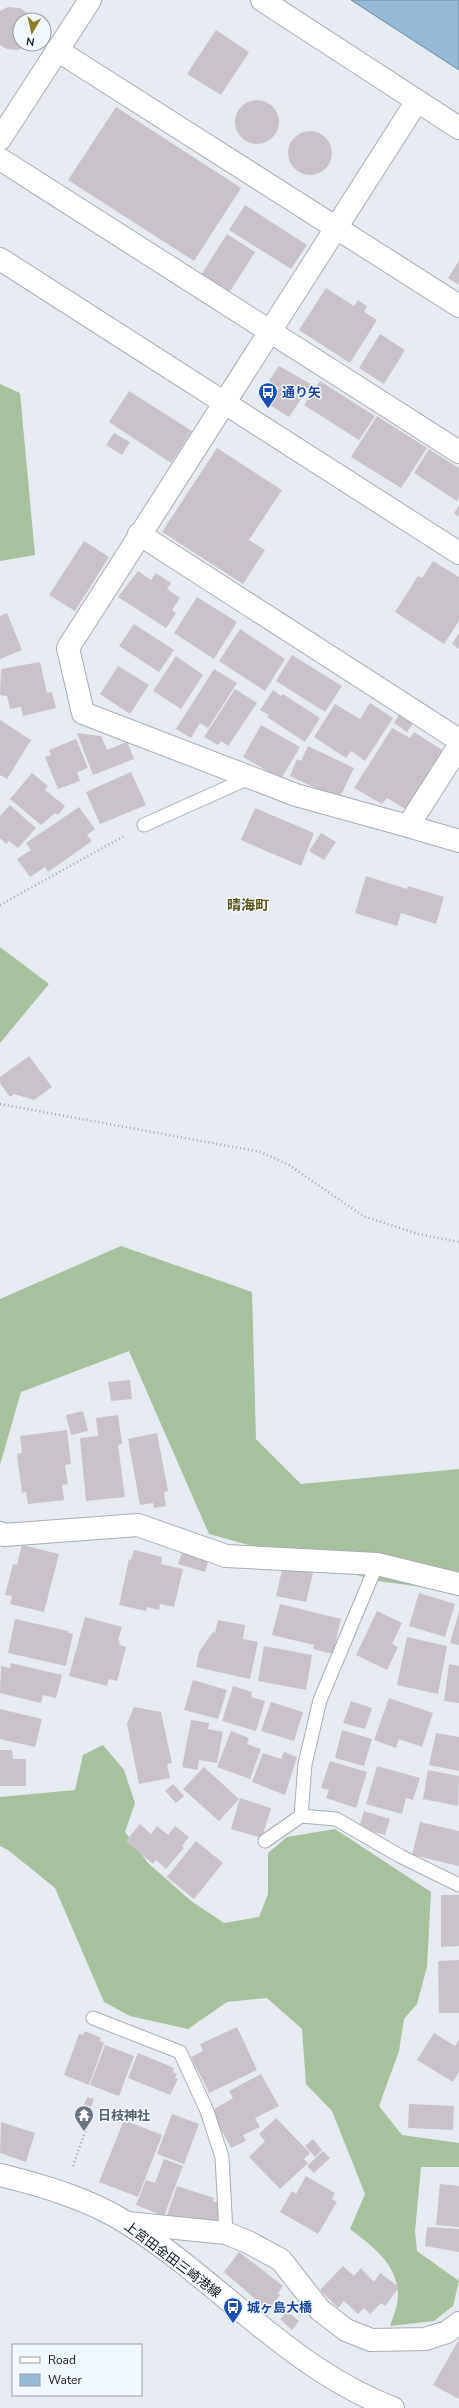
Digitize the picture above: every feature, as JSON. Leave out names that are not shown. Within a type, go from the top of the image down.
[{"type":"street","points":[[0,139],[90,0]]},
{"type":"street","points":[[262,0],[459,128]]},
{"type":"street","points":[[57,50],[459,306]]},
{"type":"street","points":[[417,101],[225,403],[139,534],[68,648],[83,713],[296,795],[459,841]]},
{"type":"street","points":[[0,159],[459,452]]},
{"type":"street","points":[[0,259],[459,553]]},
{"type":"street","points":[[139,534],[459,740]]},
{"type":"street","points":[[408,826],[459,746]]},
{"type":"street","points":[[1,1539],[138,1525],[226,1556],[377,1564],[459,1584]]},
{"type":"street","name":"上宮田金田三崎港線","points":[[0,2175],[64,2193],[128,2223],[331,2379],[369,2399],[393,2408]]},
{"type":"street","points":[[128,2223],[226,2233],[248,2242],[281,2260],[320,2310],[346,2330],[371,2340],[425,2340],[447,2332],[459,2322]]},
{"type":"lane","points":[[144,825],[251,777]]},
{"type":"lane","points":[[301,1816],[304,1764],[320,1700],[377,1564]]},
{"type":"lane","points":[[265,1841],[301,1816],[336,1819],[400,1856],[459,1885]]},
{"type":"lane","points":[[93,2018],[180,2052],[207,2110],[222,2157],[226,2233]]},
{"type":"path","points":[[0,906],[144,825]]},
{"type":"path","points":[[0,1104],[261,1152],[289,1165],[363,1216],[418,1234],[459,1242]]},
{"type":"path","points":[[64,2193],[90,2118]]},
{"type":"green space","points":[[0,384],[20,393],[35,555],[0,561]]},
{"type":"green space","points":[[0,947],[49,984],[0,1043]]},
{"type":"green space","points":[[121,1246],[252,1292],[256,1439],[301,1484],[459,1469],[459,1592],[378,1581],[209,1534],[129,1351],[21,1392],[0,1465],[0,1299]]},
{"type":"green space","points":[[103,1745],[124,1770],[135,1803],[125,1832],[148,1863],[191,1901],[224,1923],[259,1917],[268,1894],[268,1853],[287,1837],[335,1829],[431,1892],[427,1967],[417,2004],[404,2019],[399,2051],[379,2106],[402,2135],[459,2143],[459,2167],[421,2167],[415,2231],[417,2251],[459,2281],[453,2306],[434,2321],[390,2326],[397,2304],[397,2285],[389,2265],[383,2257],[350,2229],[365,2194],[332,2111],[306,2084],[302,2029],[267,1998],[227,2002],[188,2029],[130,2016],[104,2002],[55,1888],[8,1850],[0,1846],[0,1797],[75,1790],[83,1755]]},
{"type":"water","points":[[351,0],[459,0],[459,70]]},
{"type":"building","points":[[8,7],[20,8],[26,12],[12,12],[12,49],[7,49],[0,45],[0,11]]},
{"type":"building","points":[[216,30],[249,52],[221,95],[187,74]]},
{"type":"building","points":[[253,100],[261,100],[266,101],[273,106],[278,113],[278,131],[273,138],[266,143],[253,144],[245,141],[238,134],[235,126],[235,118],[238,110],[245,103]]},
{"type":"building","points":[[116,107],[241,188],[194,261],[68,180]]},
{"type":"building","points":[[306,131],[314,131],[319,132],[326,137],[331,144],[331,162],[326,169],[319,174],[306,175],[298,172],[291,165],[288,157],[288,149],[291,141],[298,134]]},
{"type":"building","points":[[245,205],[307,245],[291,269],[229,230]]},
{"type":"building","points":[[227,234],[255,252],[229,293],[201,275]]},
{"type":"building","points":[[459,261],[459,285],[448,278]]},
{"type":"building","points":[[326,288],[354,306],[358,300],[367,306],[364,312],[377,320],[350,363],[299,330]]},
{"type":"building","points":[[380,334],[405,350],[384,384],[359,368]]},
{"type":"building","points":[[279,366],[311,384],[289,417],[268,404],[279,388],[269,381]]},
{"type":"building","points":[[320,381],[375,416],[359,440],[304,405]]},
{"type":"building","points":[[129,391],[192,431],[171,463],[109,422]]},
{"type":"building","points":[[377,416],[427,448],[401,488],[351,457]]},
{"type":"building","points":[[114,433],[130,442],[122,455],[106,445]]},
{"type":"building","points":[[217,448],[282,490],[249,540],[265,550],[243,584],[162,532]]},
{"type":"building","points":[[429,449],[459,468],[459,497],[457,501],[414,473]]},
{"type":"building","points":[[459,506],[459,517],[454,513]]},
{"type":"building","points":[[84,541],[109,557],[75,611],[49,595]]},
{"type":"building","points":[[433,561],[459,577],[459,621],[444,644],[395,612],[418,576],[422,578]]},
{"type":"building","points":[[138,571],[151,580],[156,573],[171,583],[167,589],[180,598],[172,610],[176,613],[166,628],[118,597]]},
{"type":"building","points":[[197,597],[237,622],[214,659],[174,633]]},
{"type":"building","points":[[7,613],[22,650],[0,659],[0,616]]},
{"type":"building","points":[[134,624],[174,650],[159,672],[119,646]]},
{"type":"building","points":[[240,629],[285,659],[265,691],[219,661]]},
{"type":"building","points":[[459,633],[459,649],[452,644]]},
{"type":"building","points":[[292,655],[342,686],[325,712],[276,681]]},
{"type":"building","points":[[176,656],[203,675],[181,709],[153,691]]},
{"type":"building","points":[[40,662],[47,693],[52,692],[56,708],[23,716],[21,707],[10,709],[1,669]]},
{"type":"building","points":[[118,666],[149,685],[130,714],[100,694]]},
{"type":"building","points":[[214,669],[237,683],[208,728],[200,723],[191,738],[176,729]]},
{"type":"building","points":[[1,670],[7,696],[0,695]]},
{"type":"building","points":[[235,689],[257,703],[228,746],[221,741],[218,745],[204,737]]},
{"type":"building","points":[[273,690],[281,696],[283,694],[320,718],[305,742],[267,717],[269,715],[260,710]]},
{"type":"building","points":[[370,703],[393,718],[365,761],[351,751],[346,758],[314,737],[335,704],[360,719]]},
{"type":"building","points":[[400,713],[414,722],[407,732],[394,723]]},
{"type":"building","points":[[0,720],[31,740],[7,779],[0,775]]},
{"type":"building","points":[[261,725],[300,747],[281,779],[243,757]]},
{"type":"building","points":[[392,728],[410,738],[414,732],[444,751],[407,810],[387,798],[382,804],[354,788]]},
{"type":"building","points":[[77,733],[101,736],[107,750],[127,742],[134,759],[93,775]]},
{"type":"building","points":[[76,739],[88,768],[77,772],[80,781],[58,789],[45,757],[51,755],[49,750]]},
{"type":"building","points":[[308,746],[354,768],[339,799],[290,776],[297,759],[301,761]]},
{"type":"building","points":[[131,772],[146,805],[100,824],[86,792]]},
{"type":"building","points":[[32,773],[48,786],[45,790],[65,806],[58,815],[55,813],[41,825],[10,799]]},
{"type":"building","points":[[10,805],[36,828],[18,848],[9,841],[6,844],[0,838],[0,816]]},
{"type":"building","points":[[79,807],[95,829],[87,835],[92,841],[48,872],[45,867],[30,877],[17,859],[31,850],[26,843]]},
{"type":"building","points":[[255,808],[314,833],[301,866],[241,840]]},
{"type":"building","points":[[321,833],[336,842],[324,860],[309,851]]},
{"type":"building","points":[[366,876],[407,889],[408,886],[444,897],[436,924],[401,913],[397,926],[355,913]]},
{"type":"building","points":[[29,1056],[52,1087],[34,1100],[14,1094],[10,1097],[0,1083],[0,1077]]},
{"type":"building","points":[[130,1380],[132,1399],[111,1401],[108,1382]]},
{"type":"building","points":[[83,1411],[88,1431],[71,1435],[66,1415]]},
{"type":"building","points":[[118,1415],[122,1444],[118,1445],[125,1497],[86,1501],[80,1438],[98,1436],[96,1418]]},
{"type":"building","points":[[67,1430],[71,1464],[65,1465],[68,1484],[62,1485],[64,1500],[28,1504],[26,1492],[22,1493],[17,1454],[22,1453],[20,1436]]},
{"type":"building","points":[[157,1433],[168,1491],[164,1492],[166,1506],[154,1508],[153,1503],[140,1505],[128,1439]]},
{"type":"building","points":[[22,1545],[59,1554],[44,1612],[10,1604],[12,1596],[5,1595],[13,1564],[17,1565]]},
{"type":"building","points":[[134,1550],[162,1557],[161,1564],[183,1569],[174,1607],[160,1604],[159,1610],[147,1607],[146,1611],[119,1605],[129,1559],[131,1560]]},
{"type":"building","points":[[183,1550],[209,1559],[205,1572],[178,1564]]},
{"type":"building","points":[[283,1566],[313,1573],[306,1602],[276,1596]]},
{"type":"building","points":[[419,1593],[455,1604],[445,1637],[409,1626]]},
{"type":"building","points":[[280,1604],[341,1619],[333,1654],[313,1649],[314,1645],[272,1635]]},
{"type":"building","points":[[377,1611],[402,1623],[392,1644],[398,1647],[387,1670],[356,1655]]},
{"type":"building","points":[[459,1612],[459,1645],[450,1643]]},
{"type":"building","points":[[85,1617],[122,1627],[118,1640],[120,1641],[119,1645],[126,1647],[117,1681],[109,1679],[107,1686],[69,1676]]},
{"type":"building","points":[[15,1619],[68,1631],[68,1633],[73,1634],[66,1666],[8,1653]]},
{"type":"building","points":[[218,1620],[245,1625],[243,1639],[258,1642],[250,1679],[196,1667],[199,1652],[213,1632],[215,1633]]},
{"type":"building","points":[[407,1637],[447,1646],[438,1694],[397,1685]]},
{"type":"building","points":[[264,1646],[312,1655],[306,1690],[258,1681]]},
{"type":"building","points":[[11,1663],[62,1675],[56,1698],[43,1695],[41,1703],[0,1693],[1,1666],[10,1668]]},
{"type":"building","points":[[449,1664],[459,1666],[459,1703],[444,1701]]},
{"type":"building","points":[[193,1680],[227,1690],[218,1719],[184,1710]]},
{"type":"building","points":[[233,1686],[252,1692],[251,1697],[265,1701],[256,1731],[222,1721]]},
{"type":"building","points":[[389,1698],[433,1713],[422,1747],[399,1739],[396,1748],[374,1740]]},
{"type":"building","points":[[351,1701],[372,1708],[365,1729],[343,1723]]},
{"type":"building","points":[[271,1702],[303,1712],[294,1741],[261,1731]]},
{"type":"building","points":[[134,1707],[161,1712],[172,1763],[167,1764],[170,1778],[139,1784],[127,1724]]},
{"type":"building","points":[[0,1709],[42,1719],[35,1747],[0,1739]]},
{"type":"building","points":[[191,1720],[209,1723],[208,1729],[223,1732],[217,1763],[199,1760],[197,1770],[182,1767]]},
{"type":"building","points":[[342,1730],[372,1739],[364,1766],[335,1758]]},
{"type":"building","points":[[231,1731],[249,1738],[247,1744],[261,1749],[250,1779],[217,1767]]},
{"type":"building","points":[[436,1733],[459,1737],[459,1771],[429,1765]]},
{"type":"building","points":[[0,1750],[12,1750],[13,1759],[26,1759],[26,1786],[0,1786]]},
{"type":"building","points":[[284,1752],[297,1757],[285,1795],[252,1782],[263,1753],[281,1759]]},
{"type":"building","points":[[330,1761],[367,1772],[356,1808],[326,1798],[329,1790],[321,1788]]},
{"type":"building","points":[[377,1766],[420,1778],[413,1800],[406,1798],[402,1814],[366,1804]]},
{"type":"building","points":[[204,1767],[239,1799],[219,1821],[183,1789]]},
{"type":"building","points":[[428,1770],[459,1776],[458,1806],[423,1799]]},
{"type":"building","points":[[173,1784],[184,1796],[176,1803],[165,1791]]},
{"type":"building","points":[[240,1798],[271,1808],[262,1838],[231,1829]]},
{"type":"building","points":[[364,1811],[390,1819],[385,1835],[359,1828]]},
{"type":"building","points":[[420,1822],[459,1831],[459,1866],[412,1855]]},
{"type":"building","points":[[140,1824],[151,1834],[157,1826],[168,1835],[175,1826],[189,1837],[182,1846],[184,1848],[166,1869],[156,1860],[153,1864],[126,1841]]},
{"type":"building","points":[[196,1841],[223,1863],[194,1899],[167,1877]]},
{"type":"building","points":[[441,1895],[459,1895],[459,1946],[441,1947]]},
{"type":"building","points":[[459,1960],[459,2013],[439,2013],[438,1961]]},
{"type":"building","points":[[237,2027],[257,2070],[209,2093],[191,2057],[203,2051],[200,2044]]},
{"type":"building","points":[[85,2031],[101,2038],[100,2041],[104,2043],[89,2085],[64,2075],[79,2034],[83,2035]]},
{"type":"building","points":[[434,2033],[455,2046],[459,2040],[459,2072],[453,2082],[417,2060]]},
{"type":"building","points":[[105,2045],[134,2056],[119,2096],[90,2085]]},
{"type":"building","points":[[138,2053],[174,2068],[173,2072],[177,2074],[175,2078],[178,2079],[170,2095],[128,2078]]},
{"type":"building","points":[[261,2074],[279,2106],[255,2118],[260,2127],[243,2135],[246,2141],[231,2148],[211,2111],[233,2098],[229,2091]]},
{"type":"building","points":[[87,2097],[94,2099],[91,2107],[84,2105]]},
{"type":"building","points":[[409,2104],[454,2106],[453,2130],[408,2128]]},
{"type":"building","points":[[172,2114],[199,2124],[184,2164],[157,2154]]},
{"type":"building","points":[[276,2118],[310,2153],[304,2159],[308,2163],[280,2189],[249,2157],[265,2141],[259,2134]]},
{"type":"building","points":[[124,2120],[162,2135],[138,2197],[99,2182]]},
{"type":"building","points":[[1,2122],[35,2133],[26,2162],[0,2153]]},
{"type":"building","points":[[313,2139],[322,2150],[315,2157],[305,2146]]},
{"type":"building","points":[[323,2151],[330,2158],[314,2173],[307,2166]]},
{"type":"building","points":[[164,2159],[183,2166],[164,2216],[136,2205],[146,2180],[155,2183]]},
{"type":"building","points":[[306,2176],[335,2193],[332,2199],[337,2202],[318,2234],[280,2212],[292,2191],[296,2194]]},
{"type":"building","points":[[440,2184],[459,2186],[459,2227],[436,2225]]},
{"type":"building","points":[[177,2186],[214,2198],[213,2202],[219,2202],[219,2227],[199,2226],[167,2215]]},
{"type":"building","points":[[427,2227],[459,2229],[459,2252],[425,2246]]},
{"type":"building","points":[[239,2252],[283,2286],[278,2293],[280,2295],[268,2310],[224,2272]]},
{"type":"building","points":[[343,2266],[354,2276],[361,2268],[374,2282],[380,2273],[399,2287],[385,2306],[381,2303],[370,2314],[364,2308],[358,2314],[344,2301],[338,2308],[320,2290]]},
{"type":"building","points":[[287,2311],[299,2321],[292,2330],[280,2319]]},
{"type":"building","points":[[458,2341],[459,2342],[459,2399],[433,2385]]},
{"type":"place","name":"通り矢","points":[[268,409]]},
{"type":"place","name":"日枝神社","points":[[84,2132]]},
{"type":"place","name":"城ヶ島大橋","points":[[233,2324]]},
{"type":"district","name":"晴海町","points":[[248,905]]}]
